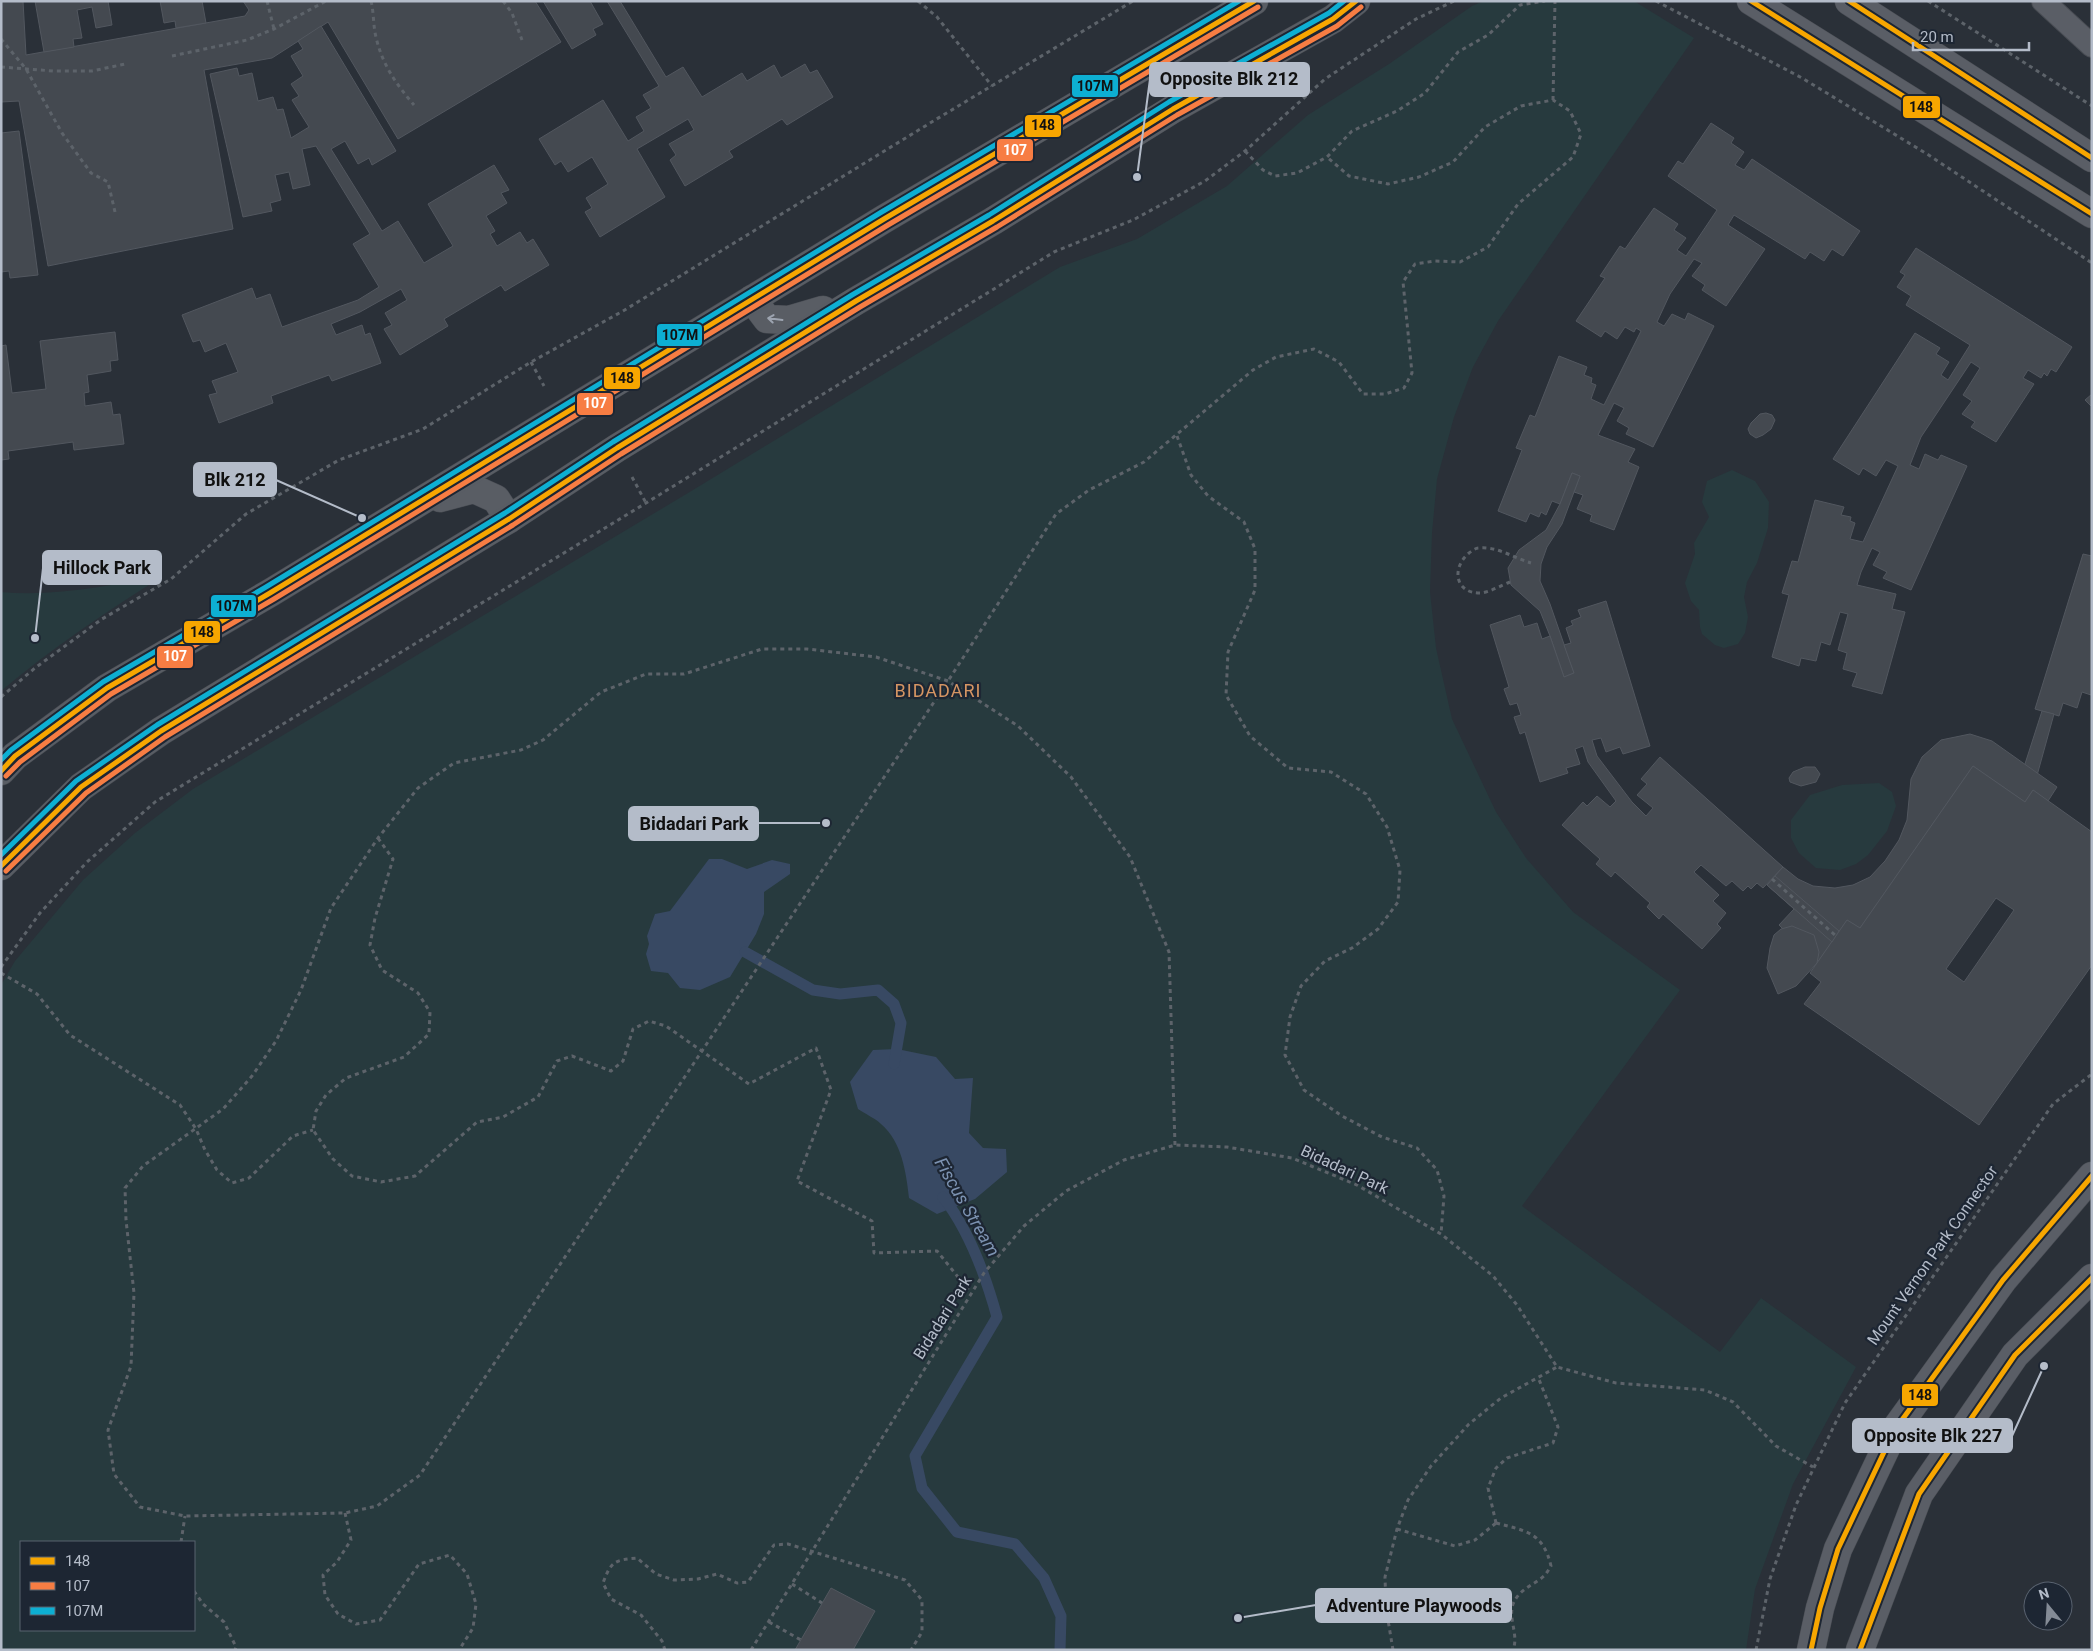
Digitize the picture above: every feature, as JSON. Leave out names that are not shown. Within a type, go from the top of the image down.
[{"type":"street","points":[[1,771],[15,756],[107,688],[270,593],[752,299],[1254,1]]},
{"type":"street","points":[[1,866],[81,787],[161,731],[509,519],[617,448],[856,301],[993,221],[1173,109],[1333,19],[1356,1]]},
{"type":"street","points":[[1751,1],[2092,214]]},
{"type":"street","points":[[1849,1],[2092,158]]},
{"type":"street","points":[[752,299],[767,319],[789,320],[856,301]]},
{"type":"street","points":[[416,504],[474,489],[496,499],[509,519]]},
{"type":"street","points":[[1811,1650],[1820,1608],[1838,1549],[1894,1431],[2002,1280],[2092,1176]]},
{"type":"street","points":[[1860,1650],[1919,1494],[2016,1355],[2092,1278]]},
{"type":"lane","points":[[2043,1],[2089,42]]},
{"type":"path","points":[[267,1],[274,29]]},
{"type":"path","points":[[172,56],[247,40],[274,29],[326,1]]},
{"type":"path","points":[[371,1],[375,35],[382,60],[395,82],[414,105]]},
{"type":"path","points":[[503,1],[512,13],[522,40]]},
{"type":"path","points":[[918,1],[938,17],[992,86]]},
{"type":"path","points":[[1,697],[102,618],[170,579],[246,514],[339,460],[423,429],[531,362],[623,311],[1133,1]]},
{"type":"path","points":[[1,967],[40,913],[88,862],[155,802],[1054,252],[1133,220],[1205,181],[1245,151],[1325,79],[1416,19],[1454,1]]},
{"type":"path","points":[[1245,151],[1262,170],[1275,176],[1297,173],[1327,157],[1352,131],[1397,112],[1425,93],[1458,52],[1488,36],[1520,6],[1545,1]]},
{"type":"path","points":[[1553,100],[1554,1]]},
{"type":"path","points":[[1656,1],[1802,78],[1927,154],[2092,263]]},
{"type":"path","points":[[1928,1],[2092,106]]},
{"type":"path","points":[[1,39],[26,69],[62,133],[91,173],[108,182],[115,212]]},
{"type":"path","points":[[1,68],[92,71],[126,64]]},
{"type":"path","points":[[1175,1145],[1169,952],[1130,858],[1071,777],[1018,726],[948,681],[876,657],[807,649],[762,649],[684,674],[646,674],[601,692],[543,740],[520,750],[454,763],[418,788],[378,838],[330,908],[301,990],[276,1041],[252,1076],[223,1109],[143,1166],[125,1188],[126,1220],[134,1293],[131,1366],[108,1430],[114,1474],[140,1508],[185,1516],[345,1513],[378,1506],[420,1475],[948,681],[1056,514],[1089,490],[1144,462],[1254,370],[1276,357],[1314,349],[1339,362],[1363,394],[1385,394],[1404,388],[1412,373],[1403,282],[1415,264],[1460,262],[1488,246],[1518,204],[1573,157],[1581,134],[1570,111],[1553,100],[1520,106],[1485,127],[1453,162],[1419,177],[1388,184],[1348,176],[1327,157]]},
{"type":"path","points":[[1177,436],[1191,475],[1208,496],[1244,522],[1255,549],[1255,590],[1228,652],[1226,696],[1250,736],[1288,768],[1331,772],[1366,794],[1387,827],[1400,870],[1398,902],[1378,929],[1352,948],[1325,962],[1301,986],[1290,1017],[1285,1055],[1304,1090],[1342,1116],[1382,1137],[1417,1148],[1437,1170],[1444,1196],[1441,1234]]},
{"type":"path","points":[[1510,582],[1481,593],[1464,588],[1458,581],[1457,569],[1463,558],[1476,548],[1492,548],[1531,563]]},
{"type":"path","points":[[378,838],[393,859],[375,918],[370,945],[382,970],[418,993],[430,1012],[429,1034],[404,1057],[346,1078],[326,1095],[316,1110],[313,1130],[333,1159],[352,1176],[381,1182],[415,1176],[477,1122],[503,1117],[538,1097],[557,1061],[572,1056],[611,1072],[623,1061],[633,1028],[649,1021],[666,1026],[702,1049],[749,1084],[816,1048],[831,1090],[797,1182],[872,1221],[874,1253],[937,1251],[971,1293]]},
{"type":"path","points":[[1772,879],[1836,936]]},
{"type":"path","points":[[1,973],[38,994],[70,1035],[180,1105],[196,1128],[218,1170],[232,1183],[249,1178],[293,1136],[313,1130]]},
{"type":"path","name":"Mount Vernon Park Connector","points":[[1756,1650],[1770,1579],[1796,1505],[1845,1403],[2053,1104],[2092,1074]]},
{"type":"path","name":"Bidadari Park","points":[[751,1650],[984,1273],[1024,1226],[1066,1191],[1124,1160],[1175,1145],[1227,1147],[1292,1158],[1357,1185],[1441,1234],[1493,1276],[1518,1306],[1557,1367]]},
{"type":"path","points":[[1394,1650],[1386,1608],[1385,1577],[1408,1500],[1431,1466],[1469,1424],[1501,1398],[1557,1367],[1616,1383],[1705,1390],[1733,1402],[1776,1446],[1813,1467]]},
{"type":"path","points":[[1496,1523],[1488,1488],[1496,1468],[1507,1458],[1553,1443],[1558,1427],[1538,1377]]},
{"type":"path","points":[[345,1513],[351,1540],[337,1562],[323,1576],[325,1595],[338,1614],[356,1624],[380,1620],[419,1564],[450,1555],[467,1574],[476,1604],[473,1628],[459,1650]]},
{"type":"path","points":[[181,1541],[185,1516]]},
{"type":"path","points":[[1398,1529],[1455,1546],[1475,1540],[1496,1523]]},
{"type":"path","points":[[1496,1523],[1527,1532],[1538,1538],[1548,1551],[1551,1566],[1544,1576],[1527,1586],[1513,1604],[1512,1623],[1516,1640],[1513,1650]]},
{"type":"path","points":[[664,1650],[662,1641],[641,1615],[611,1599],[602,1582],[609,1567],[621,1560],[637,1558],[656,1574],[674,1580],[698,1579],[717,1574],[737,1583],[748,1582],[774,1545],[788,1544],[905,1580],[922,1600],[922,1632],[911,1650]]},
{"type":"path","points":[[792,1584],[822,1604]]},
{"type":"path","points":[[195,1592],[203,1604],[224,1622],[236,1647],[235,1650]]},
{"type":"path","points":[[769,1622],[801,1640]]},
{"type":"green space","points":[[1484,1],[1634,1],[1694,38],[1498,321],[1473,367],[1454,417],[1437,479],[1432,533],[1430,592],[1436,648],[1452,719],[1496,812],[1526,858],[1573,912],[1680,990],[1522,1206],[1720,1352],[1761,1298],[1856,1367],[1793,1484],[1755,1589],[1746,1650],[1,1650],[1,985],[15,961],[83,880],[135,833],[193,789],[688,493],[1060,267],[1137,239],[1227,186],[1308,115],[1389,64],[1472,6]]},
{"type":"green space","points":[[1732,470],[1755,481],[1769,502],[1768,528],[1757,563],[1747,582],[1744,597],[1748,617],[1745,633],[1738,644],[1724,648],[1715,645],[1702,634],[1699,610],[1691,601],[1685,583],[1695,554],[1694,543],[1709,517],[1702,502],[1707,481]]},
{"type":"green space","points":[[163,576],[80,630],[1,691],[1,592],[62,592]]},
{"type":"green space","points":[[1879,783],[1892,792],[1896,806],[1887,831],[1868,855],[1856,864],[1840,870],[1816,868],[1799,853],[1791,838],[1791,820],[1810,795],[1842,785]]},
{"type":"water","points":[[709,859],[722,859],[747,869],[772,860],[790,864],[790,874],[764,892],[764,914],[756,934],[730,977],[700,990],[680,988],[668,973],[651,971],[646,954],[649,944],[647,936],[655,914],[670,911]]},
{"type":"water","points":[[897,1049],[936,1057],[955,1079],[973,1078],[969,1133],[983,1148],[1006,1149],[1007,1172],[975,1199],[937,1214],[909,1198],[902,1158],[894,1140],[879,1122],[858,1109],[850,1082],[873,1050]]},
{"type":"building","points":[[1,1],[23,1],[26,55],[245,16],[249,10],[243,1],[535,1],[561,42],[398,139],[328,22],[272,58],[204,70],[233,229],[48,266],[19,101],[1,102]]},
{"type":"building","points":[[35,1],[108,1],[112,25],[96,28],[92,7],[77,10],[82,38],[73,39],[74,47],[44,52]]},
{"type":"building","points":[[160,1],[202,1],[206,23],[176,28],[175,21],[164,23]]},
{"type":"building","points":[[543,1],[590,1],[603,24],[593,29],[596,35],[572,49]]},
{"type":"building","points":[[607,1],[620,1],[666,77],[683,67],[702,97],[742,73],[747,81],[774,65],[781,78],[805,64],[810,73],[817,70],[833,97],[787,125],[782,119],[729,151],[733,157],[685,186],[670,160],[676,155],[669,144],[694,130],[688,119],[637,149],[665,197],[600,237],[585,212],[592,208],[586,198],[608,184],[592,157],[568,172],[561,161],[555,165],[539,139],[603,100],[628,141],[644,131],[636,117],[651,108],[643,95],[659,86]]},
{"type":"building","points":[[321,26],[396,151],[372,165],[369,158],[358,164],[345,141],[331,149],[382,231],[398,221],[424,263],[453,246],[428,204],[494,165],[509,190],[501,193],[507,203],[486,216],[495,231],[490,234],[497,246],[520,232],[527,243],[533,239],[549,265],[505,291],[501,285],[444,319],[448,326],[400,355],[384,329],[392,325],[385,313],[407,300],[401,289],[360,312],[331,324],[336,335],[362,325],[365,335],[370,333],[381,363],[332,381],[329,375],[271,396],[273,403],[219,423],[209,395],[217,393],[212,381],[238,372],[226,343],[205,352],[200,340],[193,342],[182,315],[252,288],[256,299],[270,294],[282,327],[358,300],[379,287],[353,244],[370,234],[316,146],[302,149],[310,185],[293,189],[289,172],[275,175],[281,200],[270,203],[272,211],[243,217],[210,74],[237,68],[239,76],[252,73],[258,101],[273,97],[277,110],[283,109],[291,138],[309,127],[292,100],[299,96],[291,84],[303,76],[291,56],[303,49],[298,41]]},
{"type":"building","points":[[1711,123],[1734,138],[1731,143],[1744,152],[1735,165],[1744,170],[1752,159],[1860,231],[1843,256],[1832,249],[1824,261],[1810,252],[1805,259],[1734,215],[1728,225],[1765,249],[1726,306],[1702,290],[1705,285],[1692,276],[1702,263],[1694,259],[1670,294],[1657,322],[1664,326],[1672,314],[1685,320],[1688,313],[1714,326],[1653,447],[1626,434],[1629,428],[1617,421],[1624,408],[1614,403],[1598,435],[1635,449],[1628,462],[1639,467],[1614,530],[1590,521],[1592,515],[1577,509],[1583,495],[1574,492],[1580,476],[1572,473],[1560,504],[1552,501],[1546,515],[1541,512],[1539,517],[1530,513],[1526,522],[1498,511],[1522,450],[1516,448],[1530,415],[1535,417],[1559,356],[1587,367],[1584,375],[1592,378],[1591,383],[1596,385],[1591,399],[1604,405],[1641,331],[1636,328],[1634,332],[1625,327],[1617,339],[1605,331],[1601,337],[1576,321],[1605,278],[1600,276],[1620,246],[1625,249],[1654,208],[1678,224],[1674,230],[1686,238],[1677,250],[1686,256],[1717,210],[1668,176],[1678,161],[1683,164]]},
{"type":"building","points":[[19,131],[38,275],[10,278],[9,271],[1,272],[1,133]]},
{"type":"building","points":[[1916,248],[2072,347],[2056,372],[2051,369],[2047,376],[2044,373],[2041,378],[2028,370],[2023,378],[2034,384],[1996,442],[1971,427],[1975,422],[1962,414],[1972,401],[1963,395],[1980,368],[1971,362],[1921,437],[1910,465],[1919,469],[1925,454],[1938,460],[1941,455],[1967,466],[1911,590],[1883,578],[1887,572],[1873,565],[1880,552],[1872,548],[1861,572],[1857,585],[1896,594],[1892,609],[1905,612],[1882,694],[1852,686],[1857,673],[1843,669],[1847,653],[1838,650],[1848,614],[1840,612],[1830,645],[1821,642],[1816,661],[1801,658],[1799,666],[1772,657],[1789,595],[1782,593],[1792,561],[1798,562],[1815,500],[1844,507],[1841,515],[1851,517],[1850,521],[1855,523],[1850,539],[1863,542],[1898,466],[1886,460],[1876,476],[1863,468],[1859,475],[1833,459],[1915,333],[1940,348],[1936,354],[1949,362],[1941,375],[1948,380],[1970,345],[1906,305],[1911,296],[1897,287],[1905,275],[1900,272]]},
{"type":"building","points":[[115,332],[118,360],[110,361],[111,371],[87,375],[89,392],[84,393],[85,406],[111,402],[113,415],[120,414],[124,444],[74,450],[73,442],[8,451],[9,459],[1,460],[1,346],[6,345],[12,393],[46,389],[40,341]]},
{"type":"building","points":[[2092,394],[2092,407],[2085,400]]},
{"type":"building","points":[[1760,414],[1772,415],[1775,420],[1771,429],[1756,438],[1750,434],[1748,429]]},
{"type":"building","points":[[1572,473],[1580,476],[1562,524],[1547,547],[1541,564],[1540,581],[1574,673],[1564,677],[1540,611],[1511,585],[1508,568],[1519,550],[1546,530],[1560,504]]},
{"type":"building","points":[[2083,554],[2092,556],[2092,691],[2091,695],[2082,692],[2077,708],[2063,703],[2059,716],[2035,709]]},
{"type":"building","points":[[1606,601],[1650,746],[1623,754],[1620,747],[1606,752],[1601,738],[1592,740],[1597,756],[1632,802],[1646,816],[1653,808],[1637,795],[1647,784],[1641,779],[1660,757],[1783,867],[1763,888],[1757,883],[1751,889],[1748,886],[1743,891],[1732,881],[1726,886],[1701,865],[1694,872],[1719,895],[1713,901],[1726,913],[1717,924],[1721,928],[1702,949],[1663,914],[1659,919],[1647,907],[1650,903],[1615,872],[1611,877],[1596,864],[1600,859],[1562,825],[1583,802],[1587,806],[1597,796],[1610,807],[1616,801],[1588,762],[1583,746],[1575,749],[1580,764],[1566,768],[1568,773],[1540,782],[1525,732],[1520,734],[1514,717],[1521,715],[1517,703],[1510,705],[1504,689],[1509,687],[1490,625],[1520,615],[1524,627],[1537,623],[1542,639],[1550,636],[1564,677],[1574,673],[1564,645],[1571,643],[1566,628],[1573,625],[1571,621],[1581,617],[1578,610]]},
{"type":"building","points":[[2042,711],[2054,714],[2033,790],[2025,802],[2015,795]]},
{"type":"building","points":[[1970,734],[1992,741],[2057,787],[2048,801],[2033,790],[2025,802],[1973,766],[1860,928],[1847,920],[1817,963],[1779,925],[1794,909],[1767,885],[1783,867],[1798,879],[1813,886],[1835,888],[1853,885],[1870,877],[1885,861],[1899,840],[1907,820],[1911,779],[1922,757],[1941,740]]},
{"type":"building","points":[[1973,766],[2025,802],[2033,790],[2092,832],[2092,965],[1979,1125],[1804,1004],[1821,982],[1810,973],[1847,920],[1860,928]],"holes":[[[1996,898],[2014,910],[1964,982],[1946,969]]]},
{"type":"building","points":[[1805,767],[1815,767],[1820,774],[1816,782],[1801,786],[1790,782],[1789,778],[1793,772]]},
{"type":"building","points":[[1775,876],[1839,931],[1832,942],[1767,885]]},
{"type":"building","points":[[1792,926],[1814,935],[1819,952],[1817,963],[1796,986],[1778,994],[1767,968],[1770,948],[1774,935],[1781,929]]},
{"type":"building","points":[[831,1588],[875,1611],[853,1650],[795,1650]]},
{"type":"waterway","name":"Fiscus Stream","points":[[745,952],[813,990],[840,994],[878,990],[894,1004],[901,1023],[894,1064]]},
{"type":"waterway","name":"Fiscus Stream","points":[[943,1197],[961,1224],[976,1254],[997,1317],[915,1456],[922,1488],[957,1532],[1015,1544],[1044,1578],[1061,1616],[1060,1650]]},
{"type":"transit line","name":"107M","points":[[1,760],[11,750],[103,682],[266,587],[880,213],[1239,1]]},
{"type":"transit line","name":"148","points":[[1,771],[15,756],[107,688],[270,593],[884,219],[1254,1]]},
{"type":"transit line","name":"107M","points":[[1,855],[76,781],[157,725],[505,513],[613,442],[852,295],[989,215],[1169,102],[1329,13],[1344,1]]},
{"type":"transit line","name":"148","points":[[1,866],[81,787],[161,731],[509,519],[617,448],[856,301],[993,221],[1173,109],[1333,19],[1356,1]]},
{"type":"transit line","name":"148","points":[[1751,1],[2092,214]]},
{"type":"transit line","name":"148","points":[[1849,1],[2092,158]]},
{"type":"transit line","name":"107","points":[[6,776],[20,762],[111,694],[274,599],[888,225],[1258,7]]},
{"type":"transit line","name":"107","points":[[6,871],[86,793],[165,737],[513,525],[621,454],[860,307],[997,227],[1177,115],[1337,26],[1361,7]]},
{"type":"transit line","name":"148","points":[[1811,1650],[1820,1608],[1838,1549],[1894,1431],[2003,1280],[2092,1176]]},
{"type":"transit line","name":"148","points":[[1860,1650],[1919,1494],[2015,1355],[2092,1278]]},
{"type":"place","name":"Opposite Blk 212","points":[[1137,177]]},
{"type":"place","name":"Blk 212","points":[[362,518]]},
{"type":"place","name":"Hillock Park","points":[[35,638]]},
{"type":"place","name":"Bidadari Park","points":[[826,823]]},
{"type":"place","name":"Opposite Blk 227","points":[[2044,1366]]},
{"type":"place","name":"Adventure Playwoods","points":[[1238,1618]]},
{"type":"district","name":"BIDADARI","points":[[938,691]]}]
